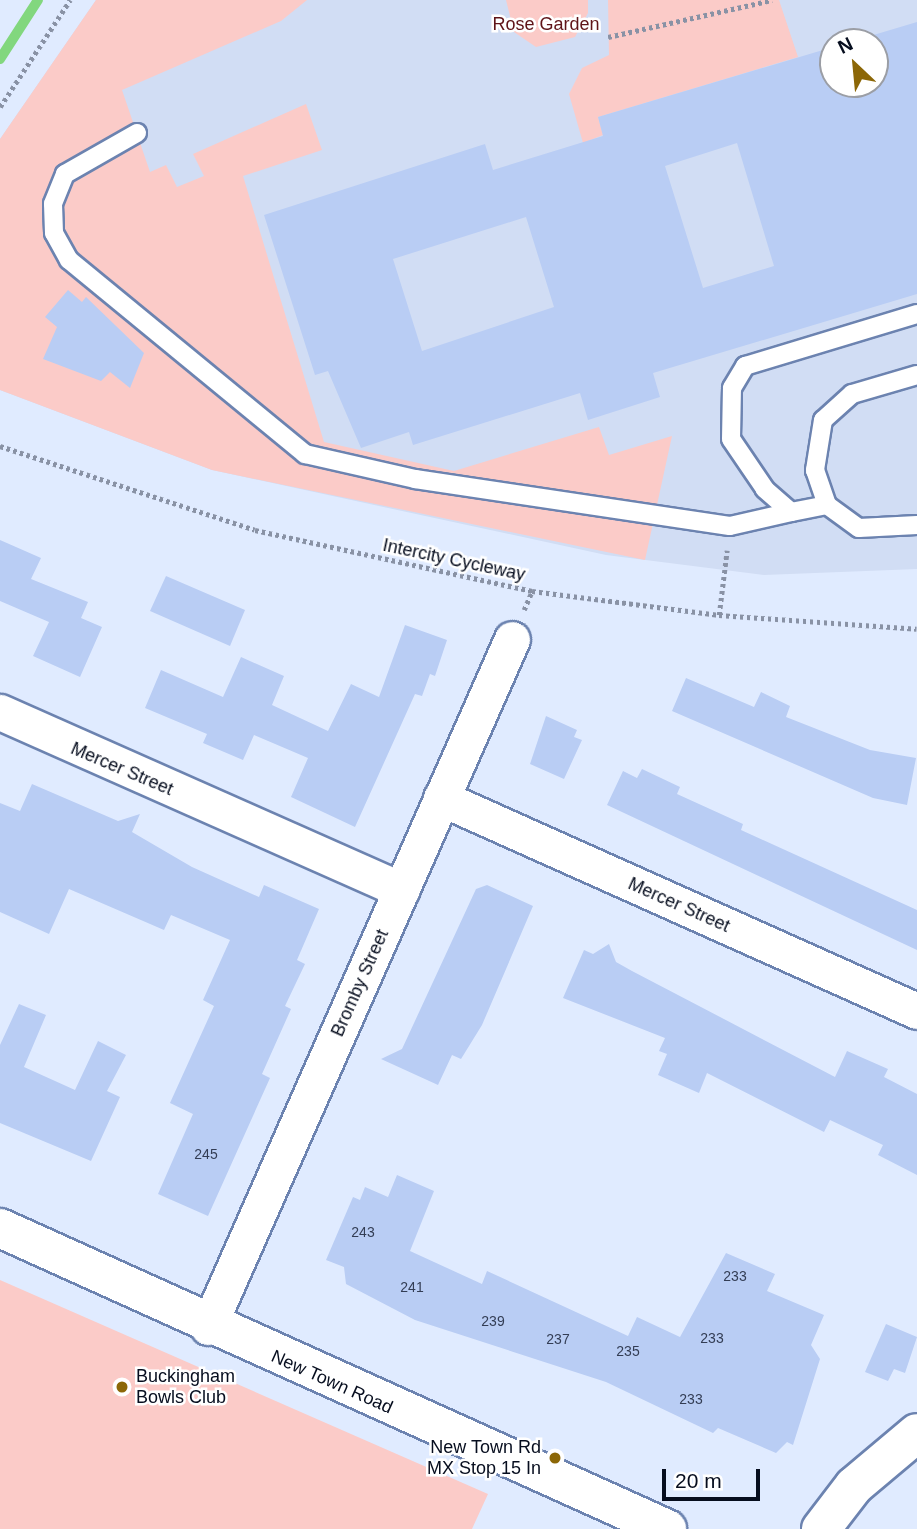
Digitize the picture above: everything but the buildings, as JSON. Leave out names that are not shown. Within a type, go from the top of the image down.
[{"type":"main road","name":"New Town Road","points":[[0,1228],[614,1519],[667,1529]]},
{"type":"main road","points":[[821,1529],[854,1486],[917,1433]]},
{"type":"street","name":"Bromby Street","points":[[208,1328],[512,639]]},
{"type":"street","name":"Mercer Street","points":[[0,712],[401,890]]},
{"type":"street","name":"Mercer Street","points":[[441,798],[917,1012]]},
{"type":"lane","points":[[137,133],[65,174],[53,204],[54,233],[69,260],[305,454],[415,479],[730,526],[827,505]]},
{"type":"lane","points":[[791,512],[765,489],[731,439],[732,388],[745,366],[917,314]]},
{"type":"lane","points":[[917,374],[852,394],[823,420],[815,470],[827,505],[859,528],[917,524]]},
{"type":"path","points":[[0,107],[70,0]]},
{"type":"path","points":[[608,37],[772,0]]},
{"type":"path","name":"Intercity Cycleway","points":[[0,446],[255,530],[532,591],[719,615],[917,629]]},
{"type":"path","points":[[719,615],[730,526]]},
{"type":"shaded area","points":[[96,0],[917,0],[917,569],[764,575],[606,555],[212,470],[0,390],[0,139]]},
{"type":"green space","points":[[96,0],[307,0],[281,21],[122,90],[150,172],[166,165],[177,187],[204,176],[193,154],[306,104],[322,150],[243,176],[324,442],[454,471],[599,427],[609,455],[672,436],[645,560],[212,470],[0,390],[0,139]]},
{"type":"green space","name":"Rose Garden","points":[[506,0],[588,0],[588,13],[575,37],[536,47],[514,32]]},
{"type":"green space","points":[[608,0],[779,0],[798,57],[598,117],[603,135],[583,143],[569,94],[582,68],[609,55]]},
{"type":"green space","name":"Buckingham Bowls Club","points":[[0,1280],[488,1494],[472,1529],[0,1529]]},
{"type":"waterway","points":[[0,59],[38,0]]},
{"type":"place","name":"Buckingham Bowls Club","points":[[122,1387]]},
{"type":"place","name":"New Town Rd MX Stop 15 In","points":[[555,1458]]}]
